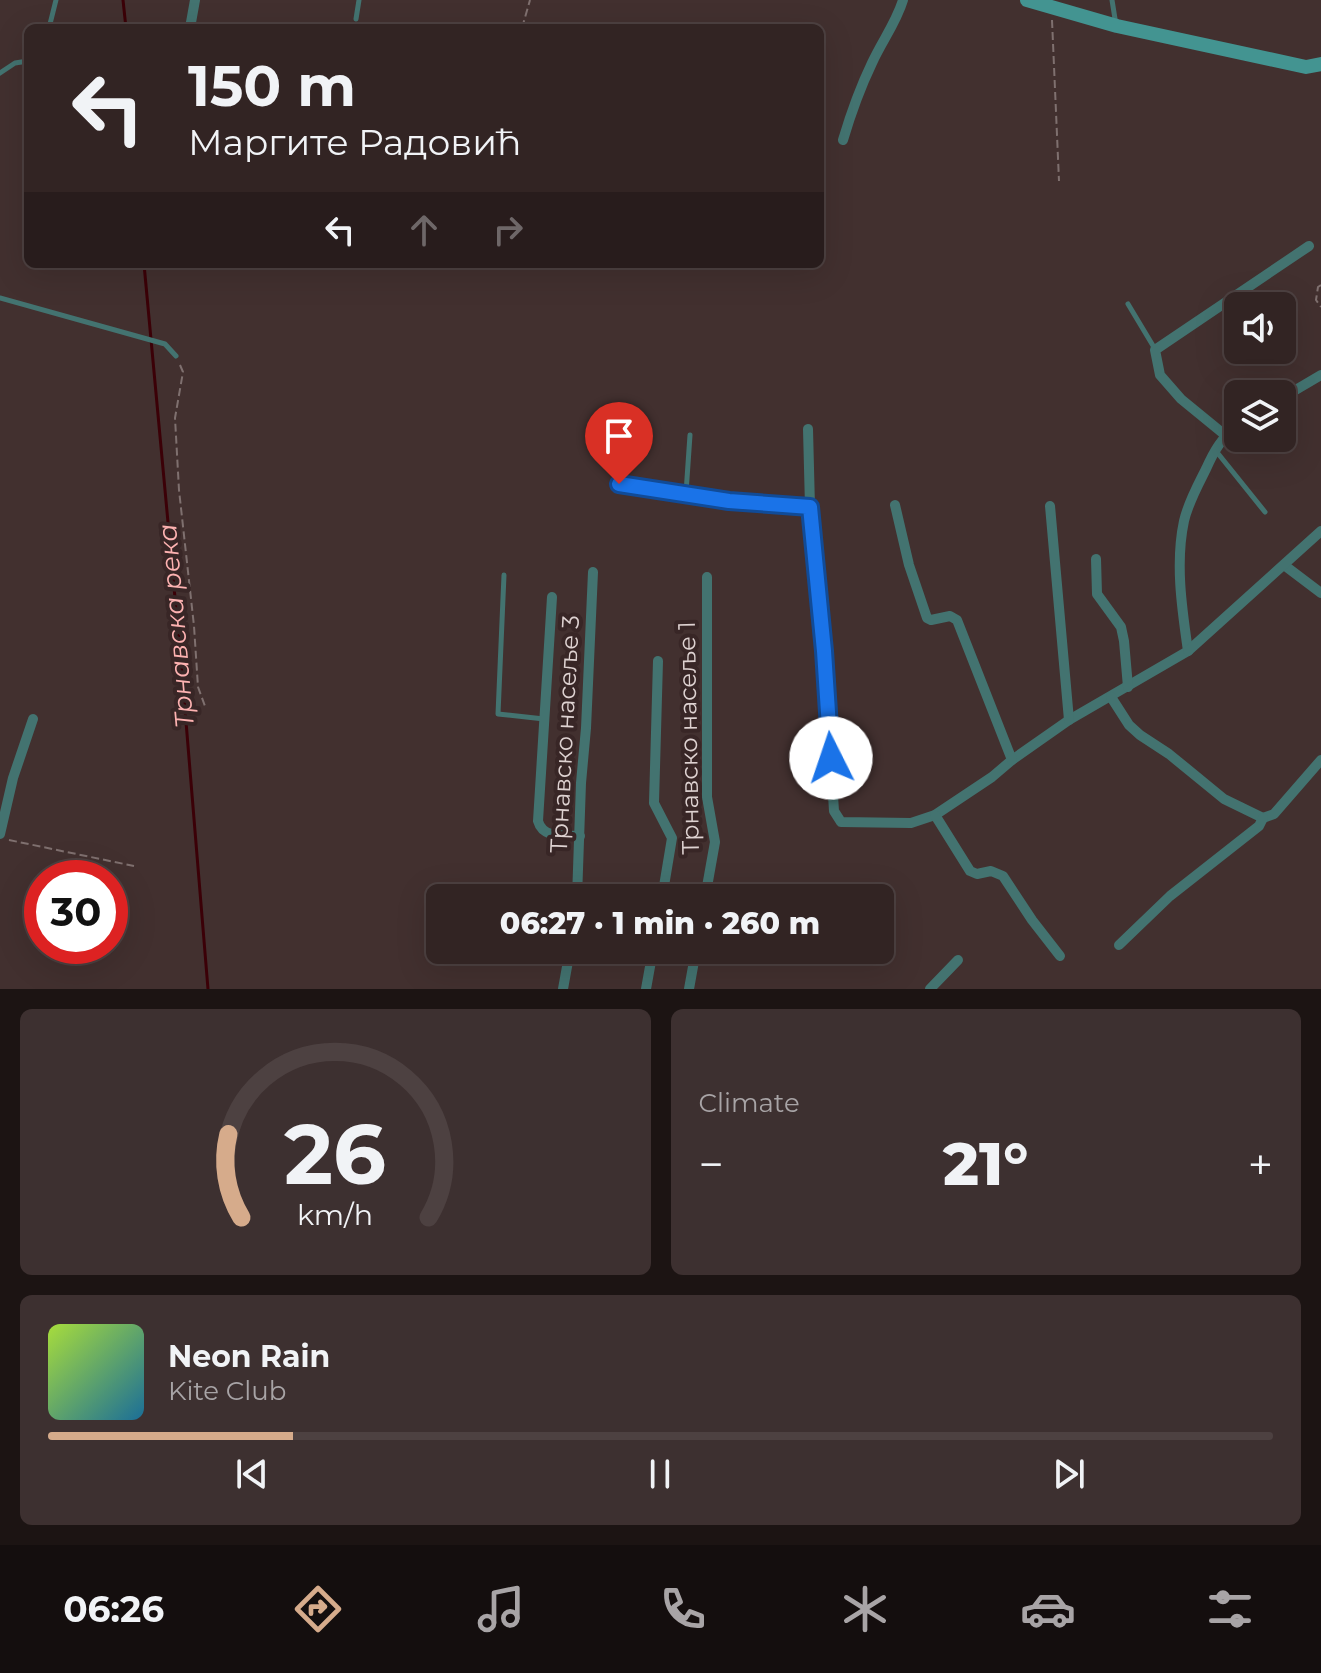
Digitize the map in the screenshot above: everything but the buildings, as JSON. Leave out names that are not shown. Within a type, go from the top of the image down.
[{"type":"street","points":[[191,24],[195,0]]},
{"type":"street","points":[[843,140],[853,105],[903,0]]},
{"type":"street","points":[[1027,0],[1117,26],[1306,67],[1321,64]]},
{"type":"street","points":[[1224,434],[1181,399],[1160,375],[1155,350],[1309,246]]},
{"type":"street","points":[[1296,390],[1321,375]]},
{"type":"street","points":[[808,429],[810,507],[824,651],[834,811],[841,822],[911,823],[935,815],[1069,720],[1188,651],[1321,531]]},
{"type":"street","points":[[1188,651],[1181,601],[1184,521],[1196,489],[1224,436]]},
{"type":"street","points":[[619,484],[729,501],[810,507]]},
{"type":"street","points":[[895,505],[909,565],[927,618],[950,616],[957,620],[1012,760]]},
{"type":"street","points":[[1050,506],[1069,720]]},
{"type":"street","points":[[1096,559],[1097,594],[1121,627],[1128,687]]},
{"type":"street","points":[[1284,565],[1321,593]]},
{"type":"street","name":"Трнавско насеље 3","points":[[578,884],[593,572]]},
{"type":"street","name":"Трнавско насеље 1","points":[[707,577],[707,797],[715,842],[708,884]]},
{"type":"street","points":[[552,597],[538,821],[546,833],[580,836]]},
{"type":"street","points":[[658,661],[654,803],[672,838],[664,884]]},
{"type":"street","points":[[1111,697],[1129,725],[1140,735],[1169,754],[1224,799],[1263,818]]},
{"type":"street","points":[[0,836],[13,778],[33,719]]},
{"type":"street","points":[[1119,945],[1182,886],[1259,826],[1263,818],[1274,814],[1321,760]]},
{"type":"street","points":[[935,815],[970,871],[977,874],[991,871],[1003,876],[1060,956]]},
{"type":"street","points":[[930,989],[958,960]]},
{"type":"street","points":[[563,989],[567,964]]},
{"type":"street","points":[[646,989],[650,964]]},
{"type":"street","points":[[689,989],[693,964]]},
{"type":"lane","points":[[50,24],[56,0]]},
{"type":"lane","points":[[356,19],[359,0]]},
{"type":"lane","points":[[1112,0],[1117,26]]},
{"type":"lane","points":[[0,73],[15,63],[24,62]]},
{"type":"lane","points":[[0,298],[165,344],[176,356]]},
{"type":"lane","points":[[1128,304],[1155,350]]},
{"type":"lane","points":[[686,494],[690,435]]},
{"type":"lane","points":[[1215,450],[1265,512]]},
{"type":"lane","points":[[504,575],[498,714],[545,719]]},
{"type":"path","points":[[523,24],[530,0]]},
{"type":"path","points":[[1052,7],[1059,181]]},
{"type":"path","points":[[1321,285],[1316,300],[1321,307]]},
{"type":"path","points":[[176,356],[183,372],[175,418],[179,490],[198,687],[206,709]]},
{"type":"path","points":[[0,836],[134,866]]},
{"type":"waterway","name":"Трнавска река","points":[[123,0],[126,24]]},
{"type":"waterway","name":"Трнавска река","points":[[144,268],[208,989]]},
{"type":"route","points":[[619,484],[729,501],[810,507],[831,758]]}]
